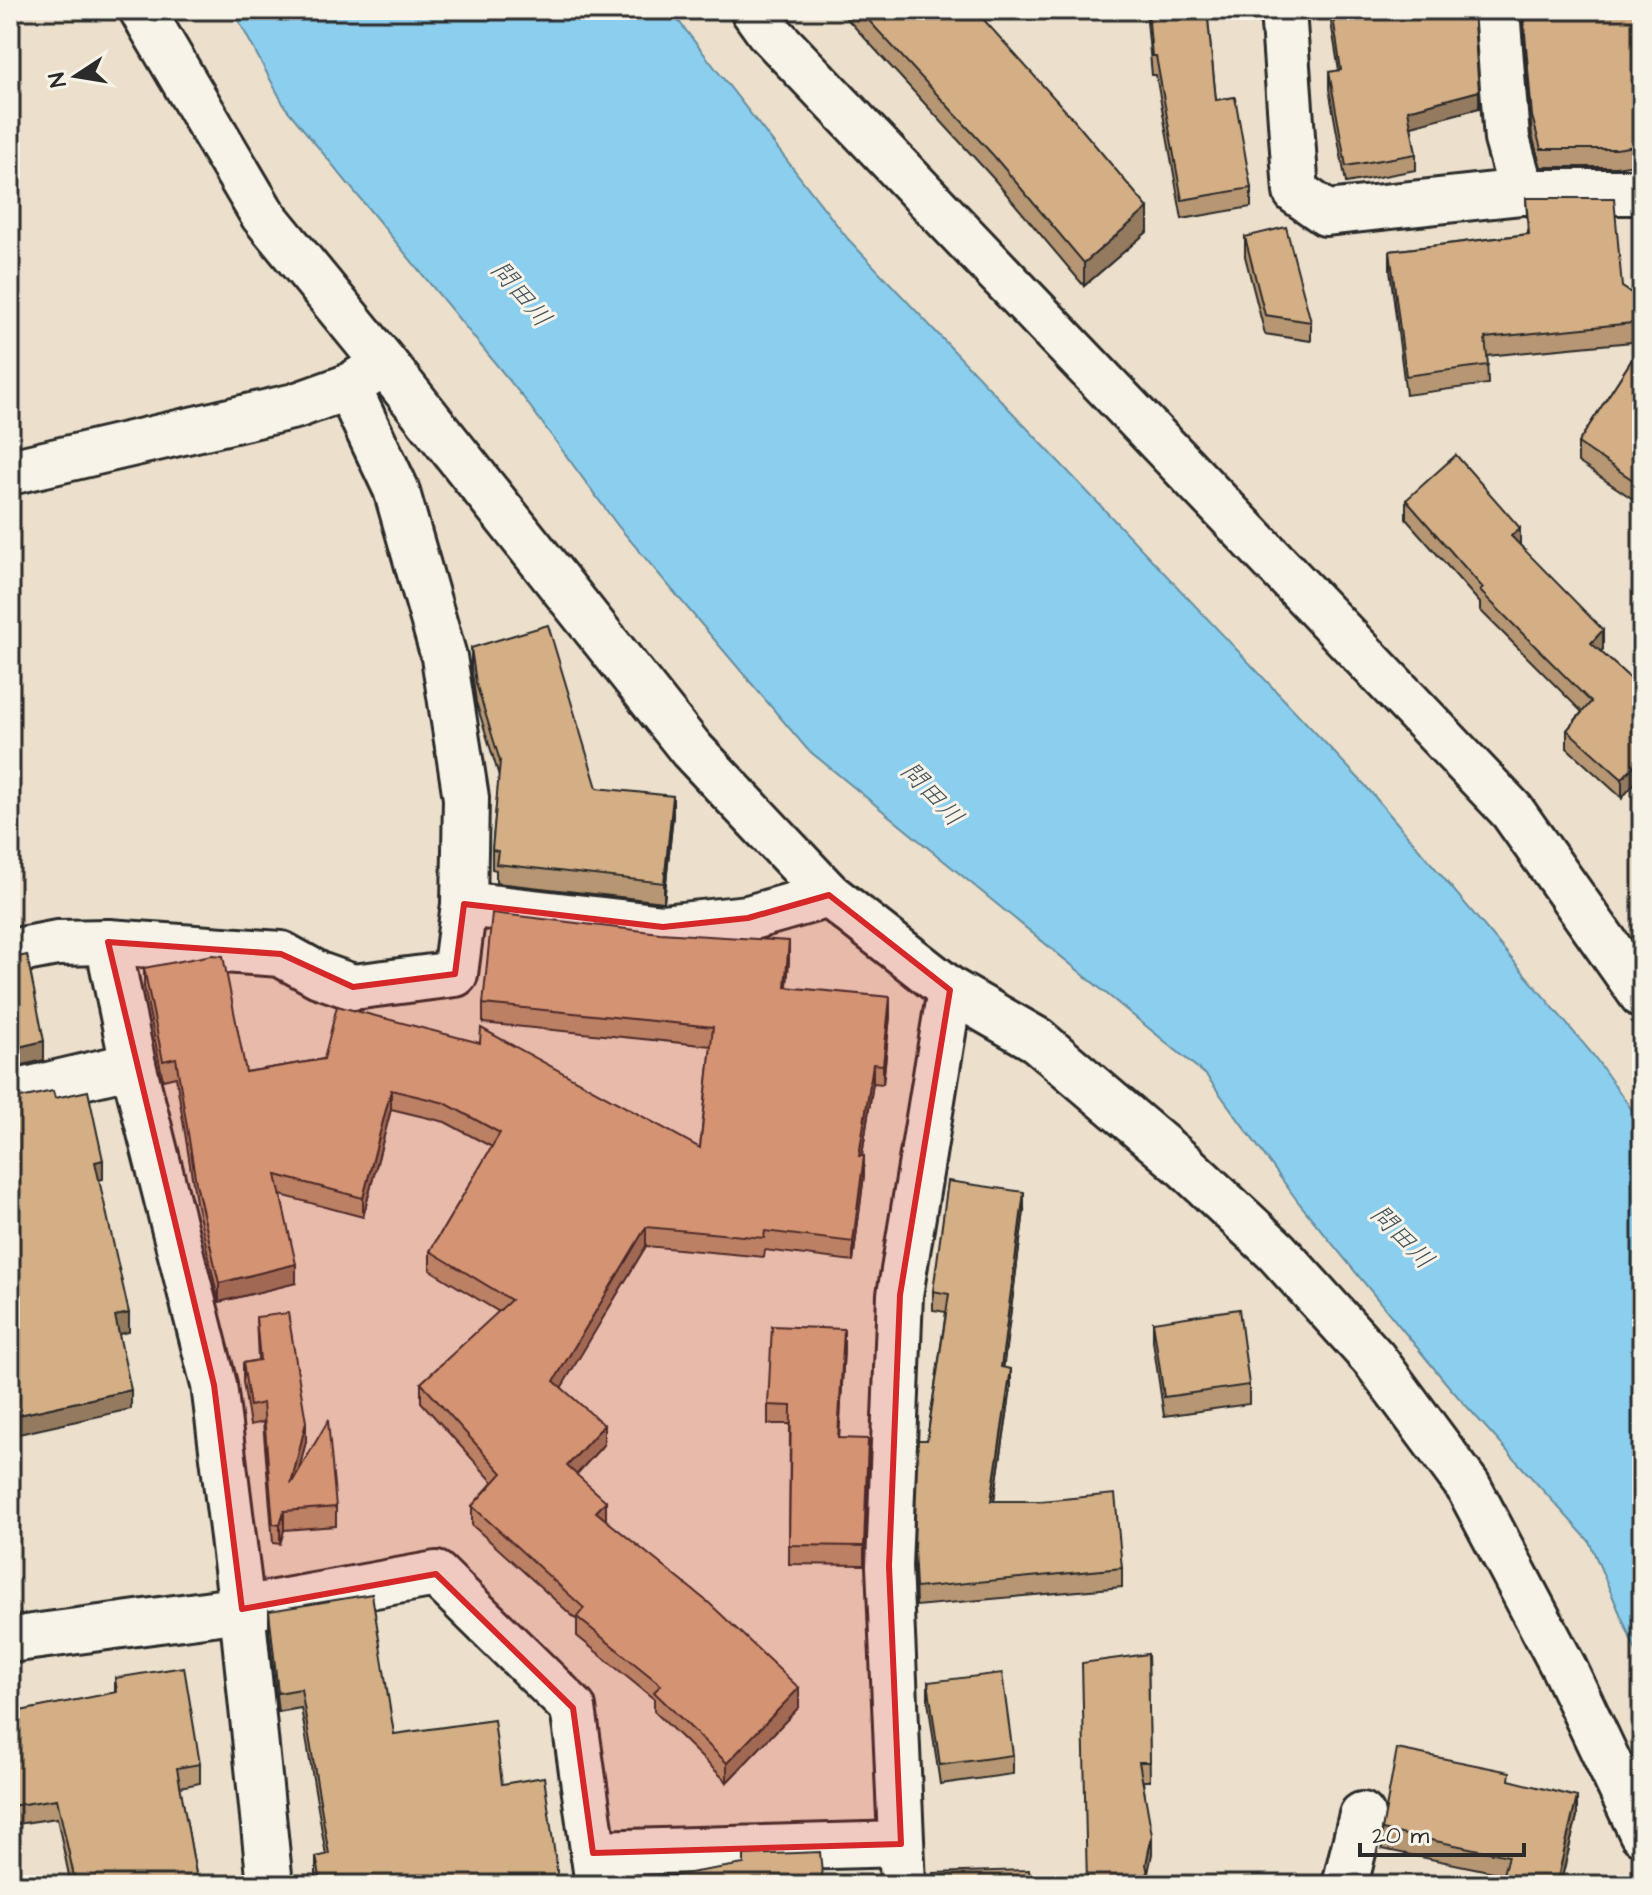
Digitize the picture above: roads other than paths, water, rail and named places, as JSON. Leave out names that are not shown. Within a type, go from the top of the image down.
[{"type":"street","points":[[142,10],[263,215],[691,749],[829,895],[950,990],[1037,1040],[1185,1166],[1276,1251],[1374,1359],[1468,1486],[1564,1668],[1642,1833]]},
{"type":"street","points":[[753,10],[779,43],[1512,811],[1642,995]]},
{"type":"street","points":[[1283,10],[1296,192],[1326,213],[1522,192],[1642,192]]},
{"type":"street","points":[[1497,10],[1507,139],[1522,192]]},
{"type":"street","points":[[10,472],[295,406],[348,387],[385,364]]},
{"type":"street","points":[[10,952],[57,943],[108,942],[281,954],[319,975],[353,987],[455,974],[464,904],[466,798],[444,657],[396,489],[348,387]]},
{"type":"street","points":[[464,904],[663,927],[748,918],[829,895]]},
{"type":"street","points":[[108,942],[133,1065],[214,1385],[242,1609],[270,1885]]},
{"type":"street","points":[[10,1640],[242,1609],[436,1574],[573,1708],[595,1869],[902,1864],[889,1566],[900,1295],[950,990]]},
{"type":"street","points":[[10,1094],[133,1065]]},
{"type":"street","points":[[1345,1885],[1362,1815]]},
{"type":"water","name":"問田川","points":[[233,10],[670,10],[848,239],[1364,784],[1594,1056],[1642,1124],[1642,1665],[1589,1541],[1451,1389],[1299,1203],[1206,1075],[807,749],[618,526],[523,397],[285,107]]}]
